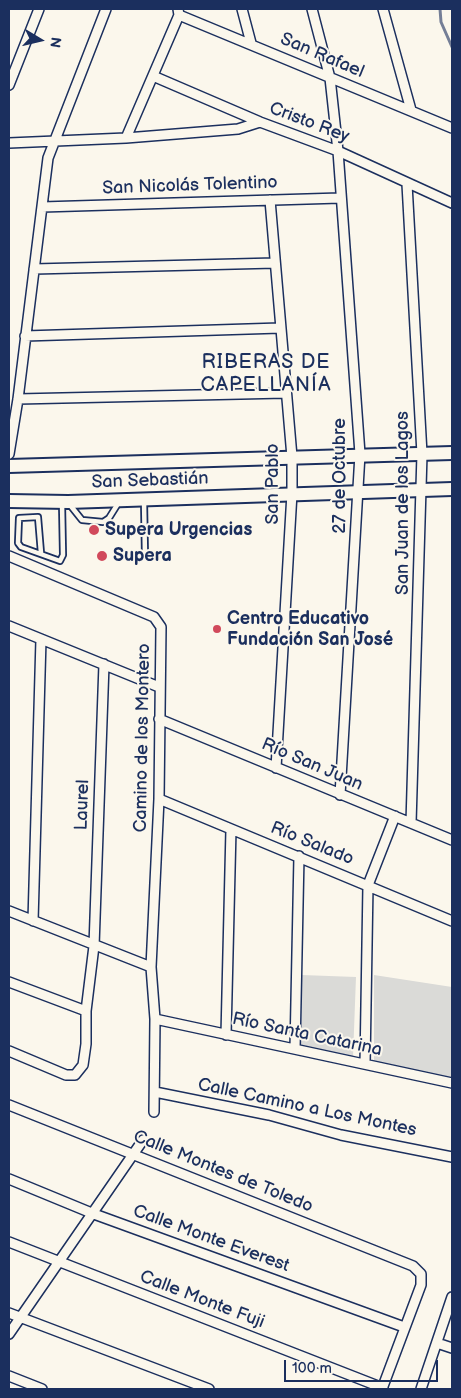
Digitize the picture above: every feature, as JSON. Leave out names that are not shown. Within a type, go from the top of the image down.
[{"type":"main road","name":"San Sebastián","points":[[9,466],[360,454],[452,453]]},
{"type":"main road","name":"San Sebastián","points":[[9,502],[65,502],[452,489]]},
{"type":"street","points":[[9,85],[39,9]]},
{"type":"street","points":[[9,454],[18,399],[48,158],[106,9]]},
{"type":"street","points":[[242,9],[251,43]]},
{"type":"street","name":"27 de Octubre","points":[[312,9],[330,78],[338,151],[360,454],[340,795]]},
{"type":"street","points":[[383,9],[411,110]]},
{"type":"street","points":[[126,138],[178,12]]},
{"type":"street","name":"San Rafael","points":[[178,12],[330,78],[452,128]]},
{"type":"street","name":"Cristo Rey","points":[[153,76],[260,122],[338,151],[452,204]]},
{"type":"street","points":[[9,143],[126,138],[238,129],[260,122]]},
{"type":"street","name":"San Juan de los Lagos","points":[[407,184],[422,454],[411,823]]},
{"type":"street","name":"San Nicolás Tolentino","points":[[42,207],[340,198]]},
{"type":"street","name":"San Pablo","points":[[270,200],[285,393],[292,457],[292,493],[276,768]]},
{"type":"street","points":[[34,269],[275,263]]},
{"type":"street","points":[[25,336],[280,328]]},
{"type":"street","points":[[18,399],[285,393]]},
{"type":"street","name":"Camino de los Montero","points":[[9,556],[158,620],[161,627],[159,799],[151,967],[155,1019],[154,1112]]},
{"type":"street","points":[[9,626],[159,687]]},
{"type":"street","points":[[33,921],[41,639]]},
{"type":"street","name":"Laurel","points":[[9,1051],[66,1074],[75,1075],[83,1065],[86,1044],[86,1011],[94,946],[104,664]]},
{"type":"street","name":"Río San Juan","points":[[159,719],[452,840]]},
{"type":"street","name":"Río Salado","points":[[159,799],[452,921]]},
{"type":"street","points":[[365,1064],[368,885],[395,816]]},
{"type":"street","points":[[226,1034],[230,829]]},
{"type":"street","points":[[295,1049],[299,856]]},
{"type":"street","points":[[9,911],[151,967]]},
{"type":"street","points":[[9,982],[86,1011]]},
{"type":"street","name":"Río Santa Catarina","points":[[155,1019],[452,1083]]},
{"type":"street","name":"Calle Camino a Los Montes","points":[[154,1092],[269,1116],[341,1135],[452,1157]]},
{"type":"street","name":"Calle Montes de Toledo","points":[[9,1105],[413,1266],[421,1274],[422,1285],[404,1327]]},
{"type":"street","points":[[9,1334],[136,1154],[143,1140]]},
{"type":"street","name":"Calle Monte Everest","points":[[9,1178],[94,1214],[404,1327]]},
{"type":"street","name":"Calle Monte Fuji","points":[[9,1242],[383,1389]]},
{"type":"street","points":[[421,1389],[452,1297]]},
{"type":"street","points":[[9,1313],[209,1389]]},
{"type":"street","points":[[383,1389],[404,1327]]},
{"type":"street","points":[[437,1342],[452,1348]]},
{"type":"street","points":[[9,1376],[42,1389]]},
{"type":"lane","points":[[144,499],[145,556]]},
{"type":"lane","points":[[65,502],[82,520],[103,522],[109,518],[121,500]]},
{"type":"lane","points":[[41,553],[38,517],[21,516],[18,543],[21,547],[60,561],[63,560],[65,502]]},
{"type":"shaded area","points":[[302,975],[356,977],[353,1057],[350,1059],[304,1049],[301,1044]]},
{"type":"shaded area","points":[[374,975],[452,987],[452,1080],[374,1062]]},
{"type":"waterway","points":[[440,9],[441,22],[452,47]]},
{"type":"place","name":"Supera Urgencias","points":[[94,530]]},
{"type":"place","name":"Supera","points":[[102,556]]},
{"type":"place","name":"Centro Educativo Fundación San José","points":[[217,629]]},
{"type":"district","name":"RIBERAS DE CAPELLANÍA","points":[[266,374]]}]
